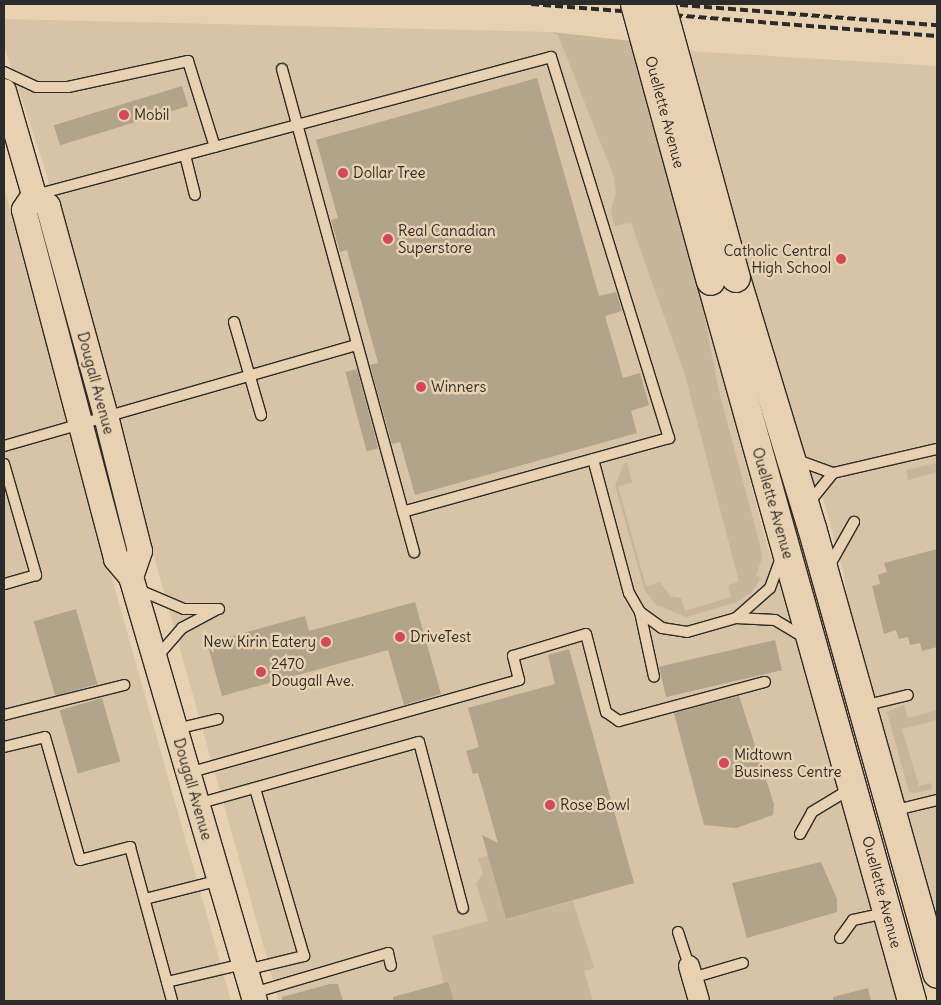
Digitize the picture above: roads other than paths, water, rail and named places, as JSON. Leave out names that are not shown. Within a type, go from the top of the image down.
[{"type":"main road","name":"Ouellette Avenue","points":[[635,4],[723,280],[790,456],[936,963]]},
{"type":"main road","name":"Ouellette Avenue","points":[[661,4],[785,544],[912,1001]]},
{"type":"street","name":"Dougall Avenue","points":[[4,91],[11,141],[34,195],[48,206],[106,416],[140,551],[133,583]]},
{"type":"street","name":"Dougall Avenue","points":[[34,195],[24,210],[116,559],[133,583],[254,997]]},
{"type":"street","points":[[691,972],[699,1001]]},
{"type":"lane","points":[[34,195],[551,57],[669,438],[403,512]]},
{"type":"lane","points":[[4,72],[36,87],[68,87],[188,61],[215,147]]},
{"type":"lane","points":[[282,69],[414,552]]},
{"type":"lane","points":[[185,155],[195,195]]},
{"type":"lane","points":[[234,322],[261,416]]},
{"type":"lane","points":[[4,446],[357,345]]},
{"type":"lane","points":[[790,456],[811,468],[833,473],[937,449]]},
{"type":"lane","points":[[593,460],[629,593],[640,612],[654,678]]},
{"type":"lane","points":[[4,464],[36,575],[4,584]]},
{"type":"lane","points":[[805,506],[833,473]]},
{"type":"lane","points":[[825,573],[854,522]]},
{"type":"lane","points":[[736,618],[770,588],[785,544]]},
{"type":"lane","points":[[133,583],[184,609],[219,609],[182,628],[155,658]]},
{"type":"lane","points":[[640,612],[662,628],[687,632],[736,618],[774,620],[813,642]]},
{"type":"lane","points":[[188,773],[519,680],[512,656],[586,634],[606,712],[619,721],[766,682]]},
{"type":"lane","points":[[4,715],[124,685]]},
{"type":"lane","points":[[862,707],[908,695]]},
{"type":"lane","points":[[176,729],[218,719]]},
{"type":"lane","points":[[4,748],[45,737],[80,860],[130,847],[172,1001]]},
{"type":"lane","points":[[197,804],[418,742],[463,908]]},
{"type":"lane","points":[[800,834],[812,812],[853,787]]},
{"type":"lane","points":[[167,982],[304,956],[255,788]]},
{"type":"lane","points":[[892,812],[937,800]]},
{"type":"lane","points":[[145,899],[220,880]]},
{"type":"lane","points":[[840,938],[853,920],[888,913]]},
{"type":"lane","points":[[678,932],[691,972],[743,963]]},
{"type":"lane","points":[[254,997],[388,953],[391,966]]},
{"type":"railway","points":[[531,4],[937,36]]},
{"type":"railway","points":[[668,4],[937,25]]},
{"type":"place","name":"Mobil","points":[[124,115]]},
{"type":"place","name":"Dollar Tree","points":[[343,173]]},
{"type":"place","name":"Real Canadian Superstore","points":[[388,239]]},
{"type":"place","name":"Catholic Central High School","points":[[841,259]]},
{"type":"place","name":"Winners","points":[[421,387]]},
{"type":"place","name":"DriveTest","points":[[400,637]]},
{"type":"place","name":"New Kirin Eatery","points":[[326,642]]},
{"type":"place","name":"2470 Dougall Ave.","points":[[261,672]]},
{"type":"place","name":"Midtown Business Centre","points":[[724,763]]},
{"type":"place","name":"Rose Bowl","points":[[550,805]]}]
